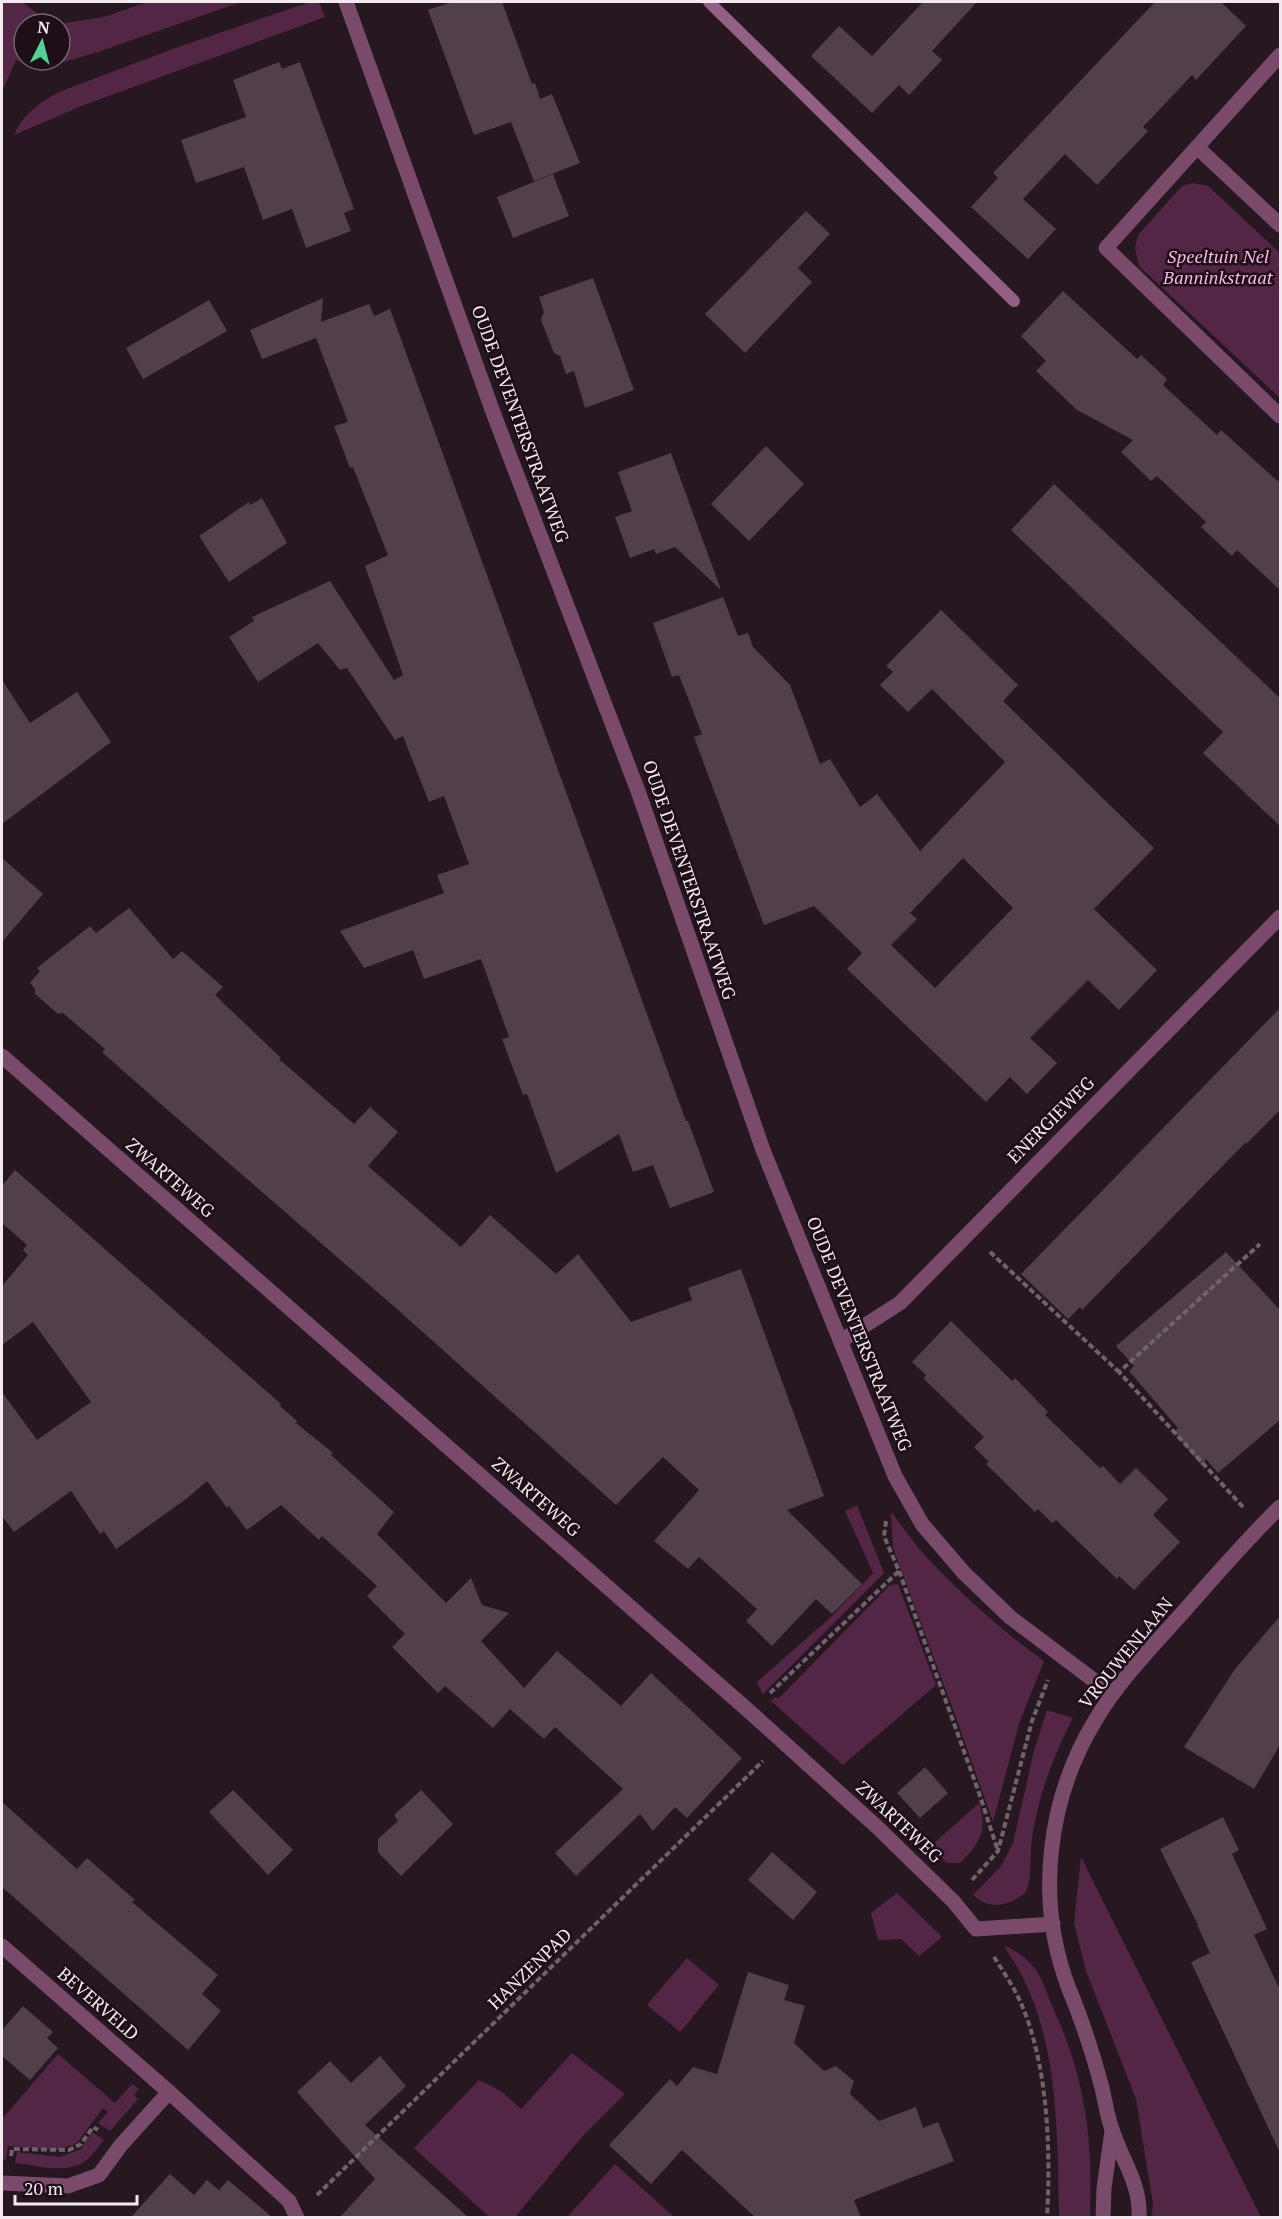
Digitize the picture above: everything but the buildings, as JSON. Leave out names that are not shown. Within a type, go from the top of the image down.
[{"type":"street","name":"OUDE DEVENTERSTRAATWEG","points":[[346,2],[494,415],[638,791],[763,1150],[893,1470],[922,1524],[963,1573],[1010,1617],[1112,1694]]},
{"type":"street","points":[[1281,55],[1106,248],[1281,416]]},
{"type":"street","points":[[1197,147],[1281,225]]},
{"type":"street","name":"ENERGIEWEG","points":[[842,1340],[900,1303],[1281,917]]},
{"type":"street","name":"ZWARTEWEG","points":[[2,1056],[750,1712],[953,1900],[976,1929]]},
{"type":"street","name":"VROUWENLAAN","points":[[1139,2217],[1138,2190],[1112,2131],[1090,2045],[1059,1955],[1053,1924],[1050,1870],[1052,1843],[1063,1790],[1084,1740],[1112,1694],[1260,1526],[1281,1507]]},
{"type":"street","points":[[976,1929],[1053,1924]]},
{"type":"street","name":"BEVERVELD","points":[[2,1946],[289,2201],[297,2216]]},
{"type":"street","points":[[4,2183],[68,2186],[99,2175],[121,2145],[169,2092]]},
{"type":"street","name":"VROUWENLAAN","points":[[1103,2217],[1104,2188],[1112,2131]]},
{"type":"path","points":[[969,1232],[1119,1372],[1260,1526]]},
{"type":"path","points":[[1119,1372],[1260,1244]]},
{"type":"path","points":[[893,1470],[884,1536],[979,1793],[998,1851]]},
{"type":"path","points":[[750,1712],[898,1571]]},
{"type":"path","points":[[953,1900],[998,1851],[1032,1721],[1045,1686],[1062,1657]]},
{"type":"path","name":"HANZENPAD","points":[[297,2216],[783,1742]]},
{"type":"path","points":[[976,1929],[1020,2000],[1031,2032],[1043,2091],[1048,2142],[1047,2217]]},
{"type":"path","points":[[4,2183],[12,2150],[69,2150],[81,2144],[93,2127],[121,2145]]},
{"type":"green space","points":[[2,2],[22,2],[35,12],[12,12],[12,69],[2,92]]},
{"type":"green space","points":[[147,2],[241,2],[72,60],[72,22],[104,17]]},
{"type":"green space","points":[[310,2],[319,2],[325,17],[84,105],[14,135],[22,121],[33,109],[59,92],[175,48]]},
{"type":"green space","name":"Speeltuin Nel Banninkstraat","points":[[1192,183],[1208,186],[1280,253],[1280,398],[1139,266],[1135,248],[1138,235],[1182,186]]},
{"type":"green space","points":[[857,1505],[884,1573],[763,1694],[757,1682],[832,1616],[873,1573],[845,1511]]},
{"type":"green space","points":[[891,1512],[923,1553],[948,1579],[1001,1628],[1044,1661],[1019,1724],[993,1822],[893,1548]]},
{"type":"green space","points":[[898,1584],[936,1685],[843,1765],[771,1701],[775,1697],[779,1698],[890,1585]]},
{"type":"green space","points":[[1047,1710],[1073,1718],[1052,1764],[1041,1796],[1033,1829],[1028,1886],[1026,1892],[1013,1901],[1000,1905],[986,1903],[973,1895],[1001,1866],[1013,1843],[1034,1751]]},
{"type":"green space","points":[[979,1803],[983,1821],[977,1843],[960,1863],[947,1863],[931,1846]]},
{"type":"green space","points":[[1081,1857],[1261,2217],[1152,2217],[1153,2204],[1136,2099],[1086,1971],[1074,1923]]},
{"type":"green space","points":[[897,1893],[942,1937],[919,1956],[901,1939],[878,1940],[871,1913]]},
{"type":"green space","points":[[1006,1946],[1026,1959],[1038,1972],[1074,2061],[1088,2136],[1090,2217],[1060,2217],[1052,2076],[1036,2009]]},
{"type":"green space","points":[[687,1958],[719,1985],[680,2032],[647,2005]]},
{"type":"green space","points":[[572,2053],[625,2094],[581,2138],[515,2217],[489,2217],[414,2148],[479,2080],[501,2091],[521,2109]]},
{"type":"green space","points":[[58,2054],[115,2103],[132,2084],[139,2089],[134,2095],[138,2099],[110,2131],[98,2123],[108,2112],[103,2108],[77,2143],[59,2150],[8,2146],[6,2160],[2,2159],[2,2119]]},
{"type":"green space","points":[[92,2132],[104,2140],[90,2157],[77,2165],[69,2168],[51,2168],[15,2163],[17,2152],[60,2157],[81,2149]]},
{"type":"green space","points":[[615,2164],[674,2217],[567,2217]]},
{"type":"waterway","points":[[709,2],[1014,301]]}]
